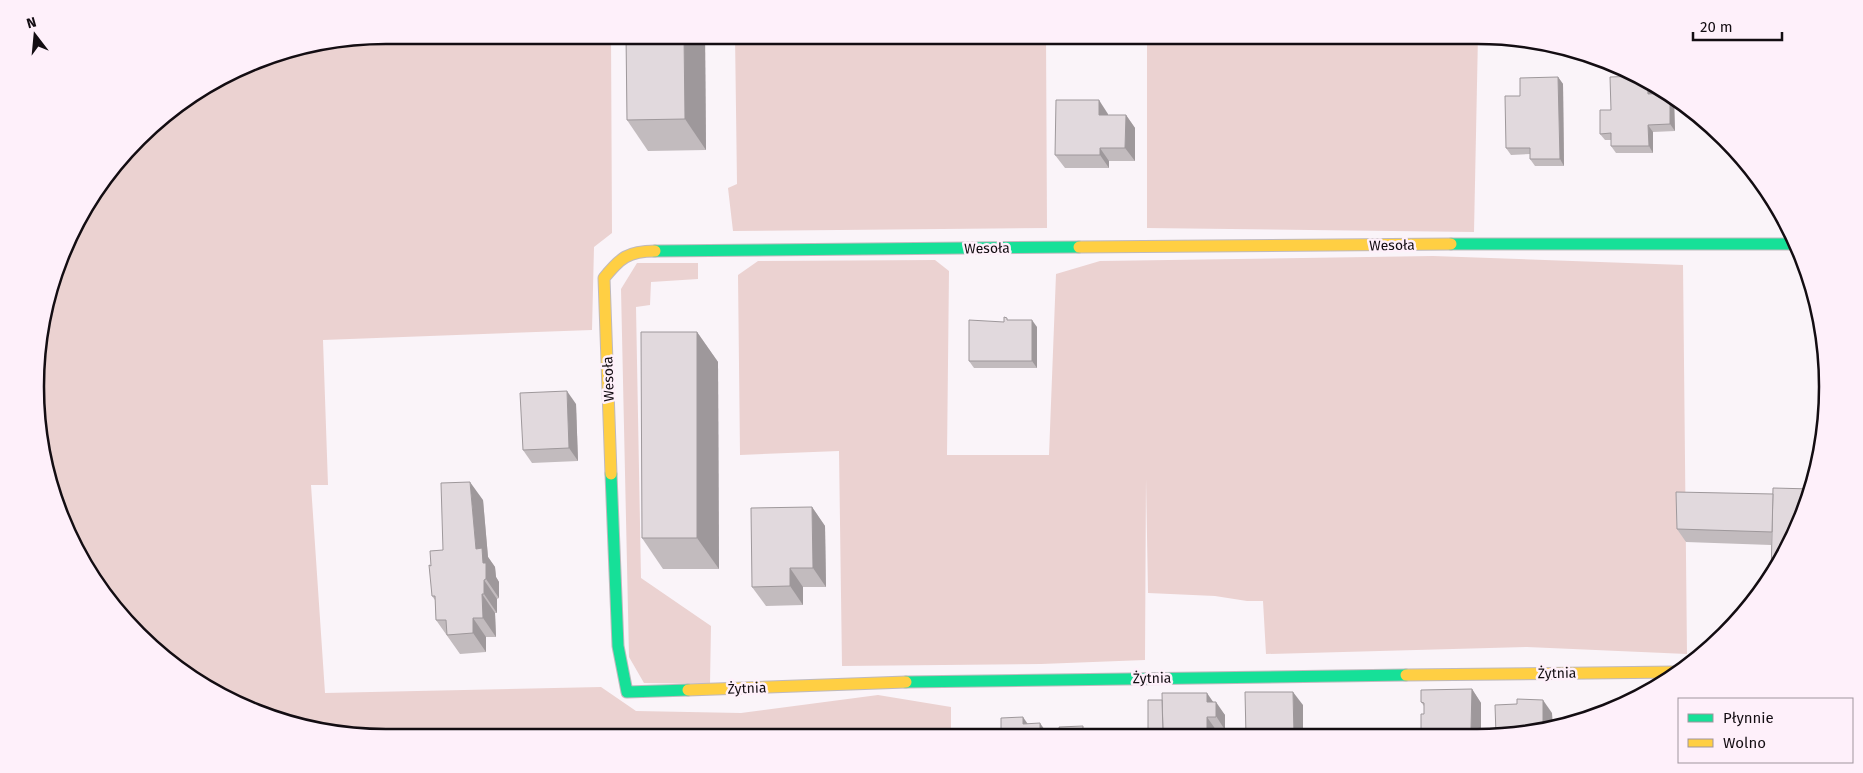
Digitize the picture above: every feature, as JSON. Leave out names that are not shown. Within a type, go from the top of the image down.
[{"type":"street","name":"Wesoła","points":[[627,692],[618,646],[604,278],[616,263],[636,251],[1472,244],[1788,244]]},
{"type":"street","name":"Żytnia","points":[[627,692],[949,681],[1665,672]]},
{"type":"shaded area","points":[[364,44],[611,44],[612,233],[594,247],[592,330],[323,340],[328,485],[311,485],[325,693],[601,687],[636,711],[741,713],[878,695],[951,707],[951,729],[364,729],[298,718],[255,703],[215,683],[161,644],[144,629],[115,595],[79,538],[55,475],[44,409],[44,364],[55,298],[70,255],[90,215],[129,161],[144,144],[178,115],[235,79],[276,62],[320,50]]},
{"type":"shaded area","points":[[735,44],[1046,44],[1047,228],[733,231],[728,188],[737,184]]},
{"type":"shaded area","points":[[1147,44],[1478,44],[1474,232],[1147,228]]},
{"type":"shaded area","points":[[1433,256],[1683,265],[1687,654],[1527,647],[1266,654],[1263,601],[1247,601],[1215,596],[1148,593],[1146,478],[1145,660],[1041,664],[842,666],[839,451],[740,455],[738,275],[758,261],[935,260],[949,271],[947,455],[1049,455],[1056,274],[1100,261]]},
{"type":"shaded area","points":[[637,263],[698,263],[698,279],[651,282],[650,305],[636,307],[641,578],[711,626],[710,684],[644,683],[629,657],[621,289]]},
{"type":"building","points":[[626,44],[684,44],[685,119],[627,120]]},
{"type":"building","points":[[1558,77],[1560,159],[1530,159],[1530,148],[1506,148],[1505,96],[1520,96],[1520,78]]},
{"type":"building","points":[[1610,77],[1623,77],[1628,79],[1648,90],[1648,94],[1654,94],[1670,104],[1670,124],[1648,125],[1649,146],[1611,146],[1611,133],[1600,134],[1600,110],[1611,110]]},
{"type":"building","points":[[1056,100],[1099,100],[1099,115],[1126,115],[1125,148],[1100,148],[1100,155],[1055,155]]},
{"type":"building","points":[[1004,317],[1007,320],[1032,320],[1032,361],[969,361],[969,320],[1004,322]]},
{"type":"building","points":[[641,332],[697,332],[697,538],[642,538]]},
{"type":"building","points":[[567,391],[569,448],[523,450],[520,393]]},
{"type":"building","points":[[470,482],[476,549],[482,548],[483,563],[486,563],[486,579],[484,580],[484,594],[482,594],[483,618],[473,618],[473,633],[447,635],[446,620],[436,620],[435,596],[432,596],[429,565],[431,566],[430,551],[443,550],[441,483]]},
{"type":"building","points":[[1773,488],[1804,489],[1793,518],[1771,561]]},
{"type":"building","points":[[1676,492],[1773,494],[1772,532],[1677,529]]},
{"type":"building","points":[[812,507],[813,568],[790,568],[790,586],[752,587],[751,508]]},
{"type":"building","points":[[1472,689],[1471,729],[1421,729],[1421,714],[1424,714],[1424,703],[1421,702],[1421,690]]},
{"type":"building","points":[[1245,692],[1293,692],[1294,729],[1246,729]]},
{"type":"building","points":[[1162,693],[1207,693],[1207,702],[1216,702],[1216,717],[1207,717],[1207,729],[1163,729]]},
{"type":"building","points":[[1517,699],[1543,700],[1543,723],[1496,729],[1495,705],[1517,704]]},
{"type":"building","points":[[1148,700],[1162,700],[1163,729],[1148,729]]},
{"type":"building","points":[[1023,717],[1023,724],[1040,723],[1040,729],[1001,729],[1001,718]]},
{"type":"building","points":[[1083,726],[1083,729],[1059,729],[1059,727]]},
{"type":"traffic: fast","points":[[1451,244],[1788,244]]},
{"type":"traffic: fast","points":[[655,251],[1079,247]]},
{"type":"traffic: fast","points":[[611,474],[618,646],[627,692],[688,690]]},
{"type":"traffic: fast","points":[[906,682],[1406,675]]},
{"type":"traffic: slow","points":[[1079,247],[1451,244]]},
{"type":"traffic: slow","points":[[611,474],[604,278],[625,257],[638,252],[655,251]]},
{"type":"traffic: slow","points":[[1406,675],[1665,672]]},
{"type":"traffic: slow","points":[[688,690],[906,682]]}]
